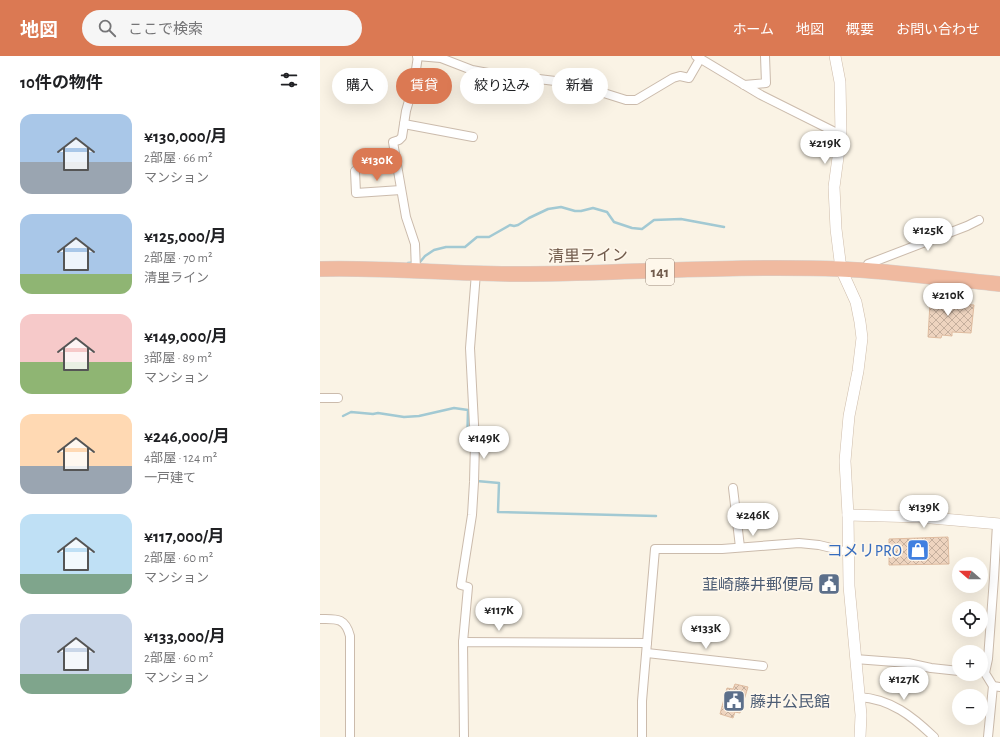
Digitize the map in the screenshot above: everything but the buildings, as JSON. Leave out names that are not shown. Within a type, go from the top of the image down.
[{"type":"highway","name":"清里ライン","points":[[320,269],[350,268],[476,273],[553,274],[771,268],[841,269],[1000,284]]},
{"type":"street","points":[[416,271],[415,244],[406,217],[393,142],[402,137],[414,83],[418,56],[441,58],[472,70],[488,73],[572,83],[626,100],[636,100],[673,78],[680,76],[689,78],[698,57],[761,95],[841,136]]},
{"type":"street","points":[[744,85],[766,83],[765,56]]},
{"type":"street","points":[[835,56],[840,82],[841,136],[834,187],[836,229],[841,269],[856,302],[862,338],[861,355],[848,416],[845,461],[848,515],[849,586],[861,715],[860,737]]},
{"type":"street","points":[[404,124],[473,137]]},
{"type":"street","points":[[355,171],[356,193],[401,190]]},
{"type":"street","points":[[865,271],[868,264],[979,220]]},
{"type":"street","points":[[464,737],[463,642],[468,587],[460,585],[472,515],[474,482],[475,443],[470,348],[476,273]]},
{"type":"street","points":[[320,398],[338,398]]},
{"type":"street","points":[[733,488],[740,547]]},
{"type":"street","points":[[848,515],[920,517],[998,524],[988,659]]},
{"type":"street","points":[[642,737],[642,701],[655,549],[722,549],[799,543],[818,545],[848,552]]},
{"type":"street","points":[[320,619],[336,618],[342,621],[350,636],[350,737]]},
{"type":"street","points":[[463,642],[647,643]]},
{"type":"street","points":[[646,653],[763,666]]},
{"type":"street","points":[[856,659],[908,663],[952,670]]},
{"type":"street","points":[[988,678],[996,687],[988,737]]},
{"type":"street","points":[[859,698],[873,698],[883,701],[906,713],[934,737]]},
{"type":"waterway","points":[[408,263],[420,262],[425,256],[434,250],[446,247],[465,247],[477,237],[489,237],[510,225],[518,225],[548,209],[561,207],[575,211],[593,208],[607,212],[614,222],[632,228],[642,229],[654,220],[681,219],[724,227]]},
{"type":"waterway","points":[[343,416],[351,412],[378,413],[404,417],[419,416],[454,408],[468,410],[467,449],[474,450]]},
{"type":"waterway","points":[[477,479],[477,481],[499,483],[498,512],[656,516]]},
{"type":"place","name":"コメリPRO","points":[[918,550]]},
{"type":"place","name":"韮崎藤井郵便局","points":[[829,584]]},
{"type":"place","name":"藤井公民館","points":[[734,701]]}]
